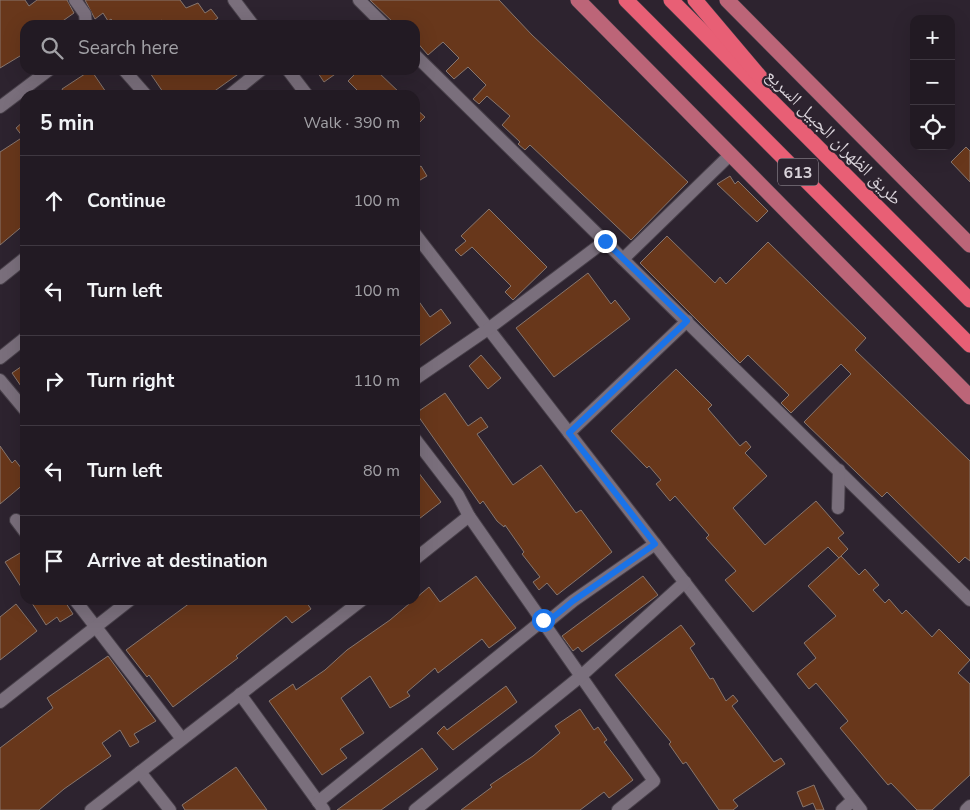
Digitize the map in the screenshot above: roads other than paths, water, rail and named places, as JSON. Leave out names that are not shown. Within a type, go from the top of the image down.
[{"type":"highway","name":"613","points":[[626,0],[970,345]]},
{"type":"highway","name":"طريق الظهران الجبيل السريع","points":[[671,0],[970,300]]},
{"type":"highway","points":[[695,0],[835,165]]},
{"type":"main road","points":[[578,0],[970,397]]},
{"type":"main road","points":[[727,0],[970,245]]},
{"type":"street","points":[[75,0],[85,14],[86,20]]},
{"type":"street","points":[[234,0],[249,20]]},
{"type":"street","points":[[359,0],[379,20]]},
{"type":"street","points":[[420,60],[970,600]]},
{"type":"street","points":[[23,90],[42,75]]},
{"type":"street","points":[[128,75],[142,90]]},
{"type":"street","points":[[236,90],[255,75]]},
{"type":"street","points":[[292,75],[303,90]]},
{"type":"street","points":[[0,107],[20,92]]},
{"type":"street","points":[[623,259],[731,154]]},
{"type":"street","points":[[420,241],[857,805],[842,810]]},
{"type":"street","points":[[420,376],[488,329],[605,241]]},
{"type":"street","points":[[0,278],[20,262]]},
{"type":"street","points":[[569,433],[687,321]]},
{"type":"street","points":[[0,358],[20,342]]},
{"type":"street","points":[[0,380],[20,404]]},
{"type":"street","points":[[420,446],[458,495],[469,516],[654,781],[618,810]]},
{"type":"street","points":[[838,508],[839,470]]},
{"type":"street","points":[[420,555],[469,516]]},
{"type":"street","points":[[16,520],[20,525]]},
{"type":"street","points":[[240,694],[321,806],[544,622],[655,544]]},
{"type":"street","points":[[415,810],[581,676],[685,582]]},
{"type":"street","points":[[79,605],[182,739]]},
{"type":"street","points":[[0,702],[124,605]]},
{"type":"street","points":[[91,810],[356,605]]},
{"type":"street","points":[[140,772],[170,810]]},
{"type":"street","points":[[966,810],[970,806]]}]
